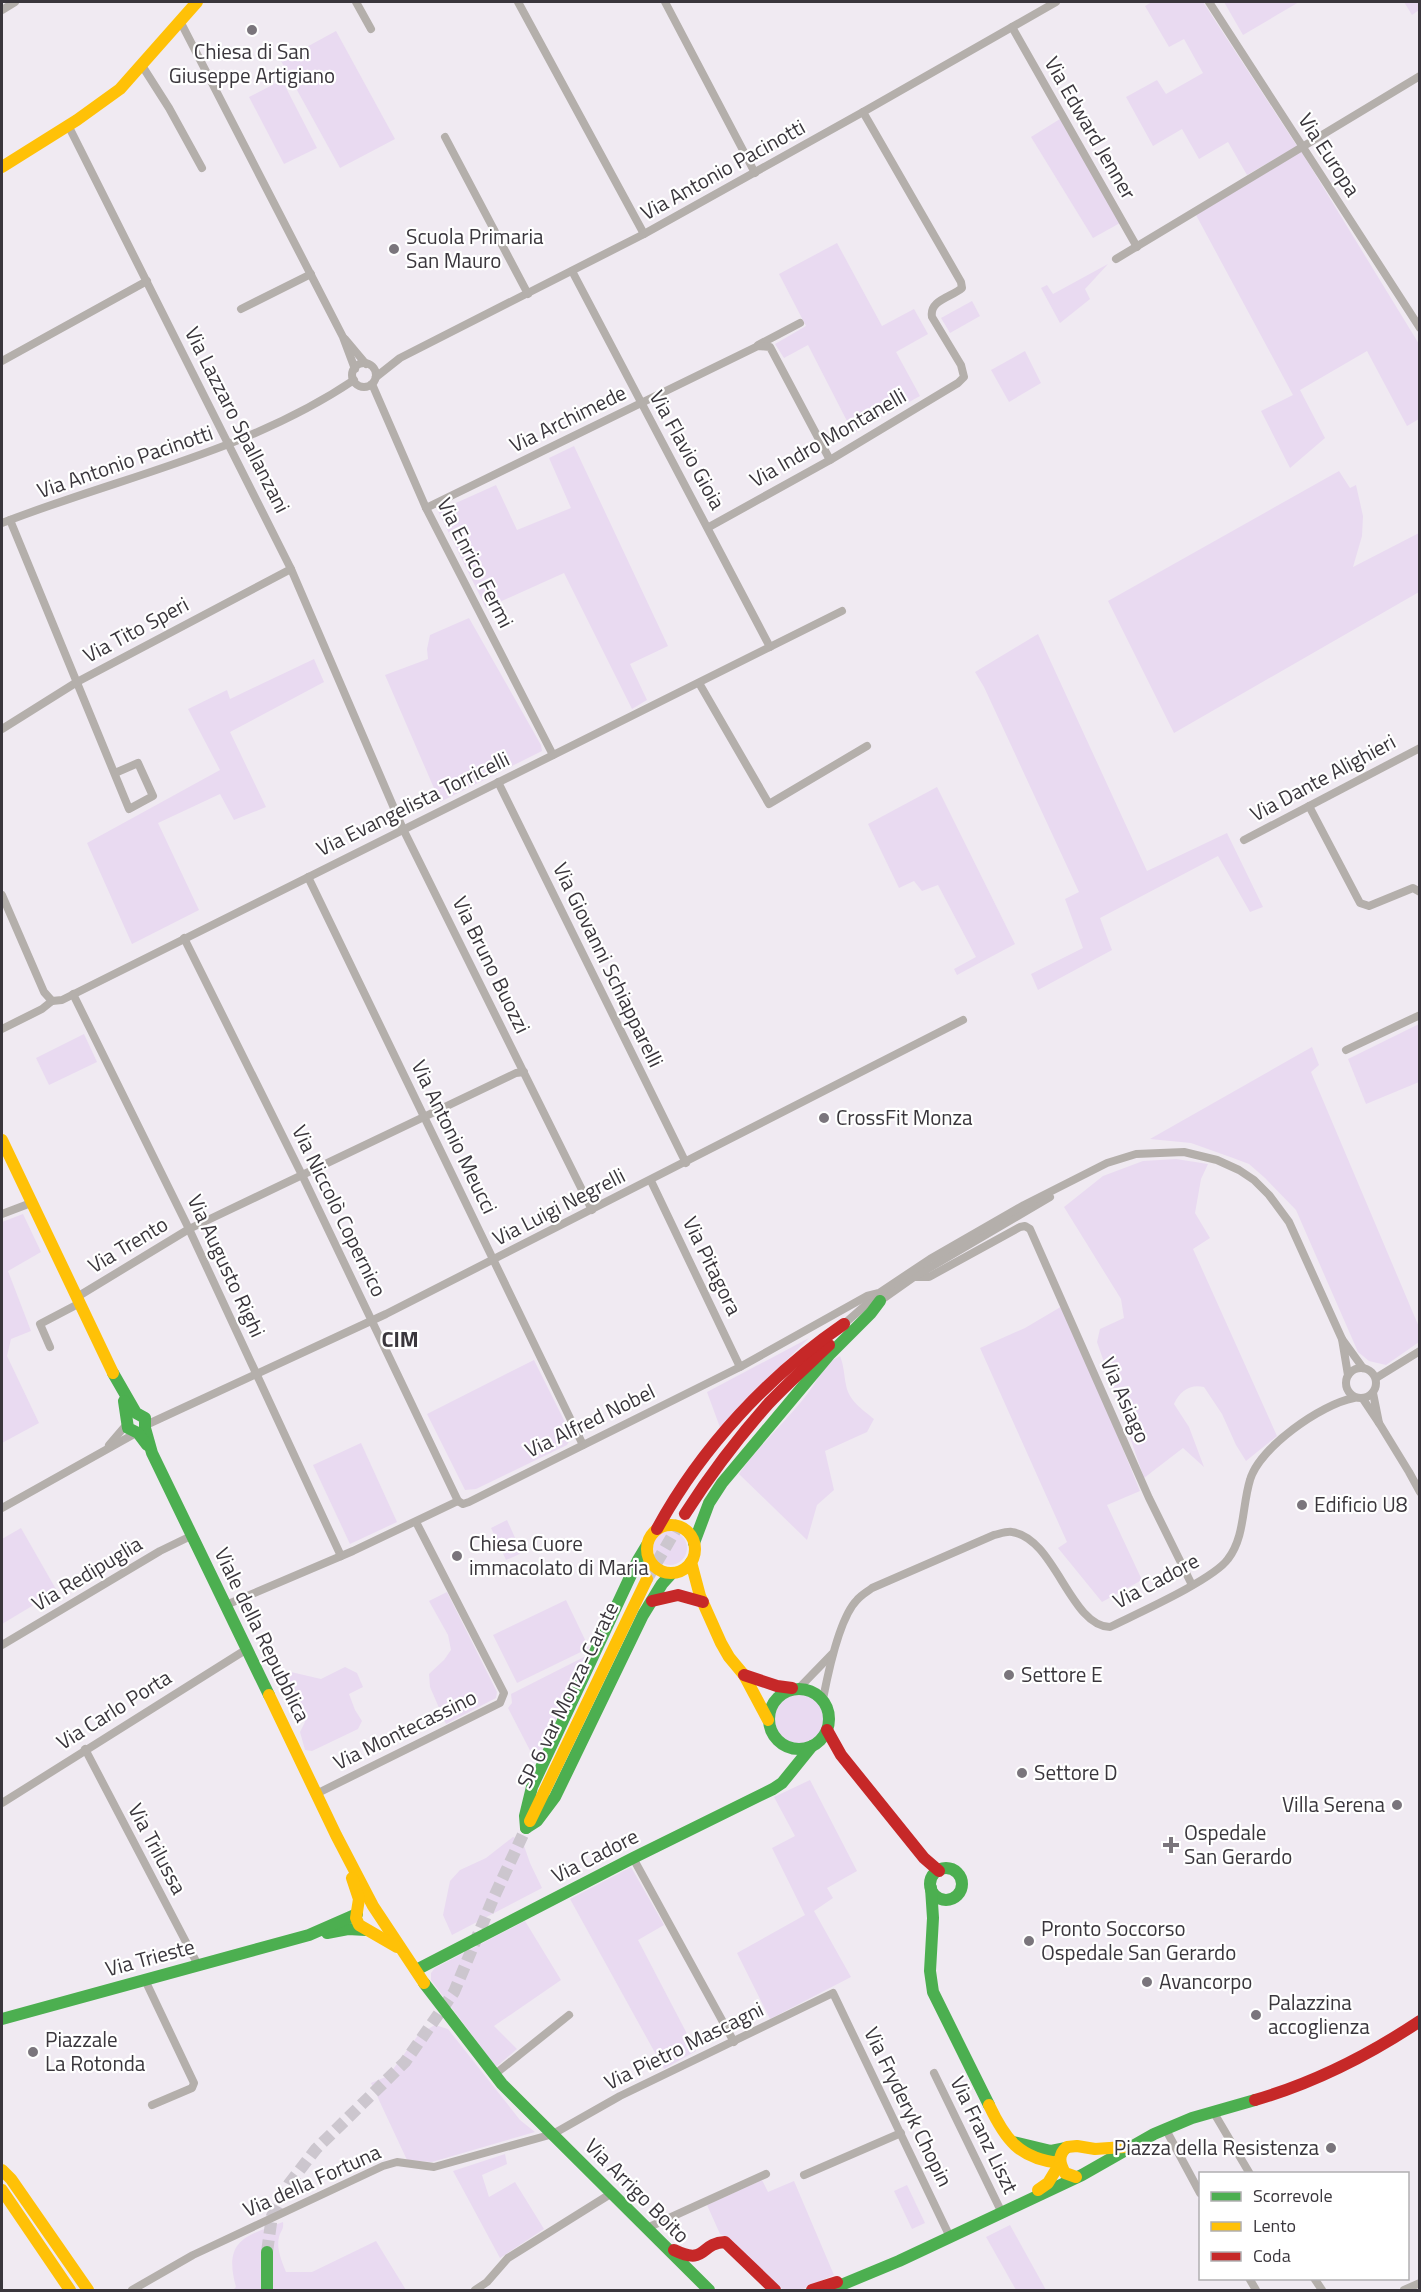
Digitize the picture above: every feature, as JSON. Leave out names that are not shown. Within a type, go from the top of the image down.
[{"type":"street","points":[[2,10],[15,2]]},
{"type":"street","points":[[2,166],[69,127],[120,88],[197,2]]},
{"type":"street","points":[[356,2],[370,29]]},
{"type":"street","points":[[518,2],[644,234]]},
{"type":"street","points":[[665,2],[755,173]]},
{"type":"street","name":"Via Antonio Pacinotti","points":[[374,380],[400,358],[644,234],[1056,2]]},
{"type":"street","name":"Via Europa","points":[[1209,2],[1419,328]]},
{"type":"street","points":[[180,21],[343,337],[355,369],[354,380],[361,386],[374,380],[375,370],[343,337]]},
{"type":"street","name":"Via Edward Jenner","points":[[1012,27],[1137,247]]},
{"type":"street","points":[[141,64],[169,108],[202,168]]},
{"type":"street","points":[[1116,259],[1419,76]]},
{"type":"street","name":"Via Indro Montanelli","points":[[709,527],[830,460],[958,383],[964,377],[961,365],[932,317],[931,310],[933,305],[962,288],[942,247],[864,112]]},
{"type":"street","name":"Via Lazzaro Spallanzani","points":[[69,127],[291,569],[362,735]]},
{"type":"street","points":[[445,137],[528,294]]},
{"type":"street","name":"Via Flavio Gioia","points":[[572,271],[640,404],[709,527],[770,647]]},
{"type":"street","points":[[241,309],[311,274]]},
{"type":"street","points":[[2,361],[147,280]]},
{"type":"street","name":"Via Archimede","points":[[426,508],[758,346],[800,323]]},
{"type":"street","points":[[758,346],[770,347],[830,460]]},
{"type":"street","name":"Via Antonio Pacinotti","points":[[368,365],[400,358]]},
{"type":"street","points":[[355,369],[360,364],[368,365]]},
{"type":"street","name":"Via Antonio Pacinotti","points":[[6,522],[229,445],[328,397],[354,380]]},
{"type":"street","name":"Via Enrico Fermi","points":[[374,380],[426,508],[553,755]]},
{"type":"street","points":[[6,522],[116,772],[129,809],[153,796],[138,763],[116,772]]},
{"type":"street","name":"Via Tito Speri","points":[[2,729],[77,682],[291,569]]},
{"type":"street","name":"Via Evangelista Torricelli","points":[[2,1029],[42,1009],[52,1001],[62,1000],[842,611]]},
{"type":"street","points":[[699,682],[769,804],[867,746]]},
{"type":"street","name":"Via Bruno Buozzi","points":[[362,735],[403,829],[592,1210]]},
{"type":"street","name":"Via Dante Alighieri","points":[[1244,840],[1419,748]]},
{"type":"street","name":"Via Giovanni Schiapparelli","points":[[498,782],[686,1163]]},
{"type":"street","points":[[1309,806],[1360,903],[1369,906],[1413,888],[1419,892]]},
{"type":"street","name":"Via Antonio Meucci","points":[[308,877],[583,1445]]},
{"type":"street","points":[[2,896],[44,992],[52,1001]]},
{"type":"street","name":"Via Niccolò Copernico","points":[[184,938],[303,1177],[458,1501]]},
{"type":"street","name":"Via Augusto Righi","points":[[73,994],[189,1229],[341,1556]]},
{"type":"street","points":[[1347,1050],[1419,1015]]},
{"type":"street","name":"Via Luigi Negrelli","points":[[137,1424],[166,1417],[373,1321],[963,1020]]},
{"type":"street","name":"Via Trento","points":[[50,1347],[40,1324],[189,1229],[303,1177],[516,1073],[524,1072]]},
{"type":"street","name":"Viale della Repubblica","points":[[2,1140],[336,1835],[357,1891],[357,1922],[365,1929],[387,1940],[404,1954]]},
{"type":"street","points":[[960,1246],[1034,1200],[1091,1171],[1136,1154],[1184,1152],[1217,1160],[1254,1180],[1269,1195],[1289,1222],[1342,1339],[1363,1368],[1376,1378],[1373,1393],[1379,1423]]},
{"type":"street","name":"Via Pitagora","points":[[651,1181],[740,1367]]},
{"type":"street","points":[[2,1214],[31,1203]]},
{"type":"street","name":"Via Alfred Nobel","points":[[914,1277],[929,1277],[1020,1227],[1025,1226],[1030,1229]]},
{"type":"street","name":"Via Asiago","points":[[1030,1229],[1149,1498],[1192,1585]]},
{"type":"street","name":"Via Alfred Nobel","points":[[226,1605],[341,1556],[458,1501],[463,1504],[469,1502],[740,1367],[867,1296],[880,1297],[960,1246]]},
{"type":"street","name":"Via Alfred Nobel","points":[[880,1297],[902,1277],[960,1246]]},
{"type":"street","points":[[691,1562],[674,1572],[662,1584],[643,1615],[555,1797],[537,1821],[526,1828],[525,1816],[532,1787],[650,1537],[699,1466],[757,1394],[789,1363],[880,1297]]},
{"type":"street","points":[[802,1369],[880,1297]]},
{"type":"street","points":[[841,1755],[815,1745],[802,1749],[791,1748],[775,1738],[744,1675],[729,1657],[701,1599],[691,1562],[694,1543],[709,1503],[722,1483],[830,1354],[871,1313],[880,1297]]},
{"type":"street","points":[[685,1514],[719,1463],[753,1422],[844,1324]]},
{"type":"street","points":[[1342,1339],[1348,1375],[1346,1389],[1358,1398],[1379,1423],[1410,1472],[1419,1492]]},
{"type":"street","points":[[1376,1378],[1419,1351]]},
{"type":"street","points":[[1348,1375],[1363,1368]]},
{"type":"street","points":[[1358,1398],[1373,1393]]},
{"type":"street","name":"Via Cadore","points":[[416,1970],[633,1858],[773,1790],[827,1731],[829,1714],[823,1699],[832,1653],[849,1610],[857,1599],[872,1588],[994,1535],[1011,1531],[1035,1542],[1094,1623],[1101,1627],[1110,1627],[1210,1575],[1228,1560],[1236,1546],[1252,1473],[1262,1459],[1288,1434],[1323,1411],[1358,1398]]},
{"type":"street","points":[[2,1508],[5,1502],[104,1450],[137,1424]]},
{"type":"street","name":"Via Montecassino","points":[[316,1794],[500,1703],[504,1694],[416,1522]]},
{"type":"street","points":[[657,1529],[668,1525],[680,1526],[689,1533],[694,1543]]},
{"type":"street","name":"Via Redipuglia","points":[[2,1646],[167,1547],[193,1535]]},
{"type":"street","points":[[647,1545],[651,1563],[660,1570],[674,1572],[701,1599]]},
{"type":"street","name":"SP 6 var Monza-Carate","points":[[526,1828],[646,1579]]},
{"type":"street","points":[[652,1601],[674,1594],[701,1599]]},
{"type":"street","name":"Via Carlo Porta","points":[[2,1803],[247,1649]]},
{"type":"street","name":"Via Cadore","points":[[768,1720],[770,1709],[776,1699],[784,1692],[797,1688],[832,1653]]},
{"type":"street","points":[[744,1675],[777,1686],[812,1691],[823,1699]]},
{"type":"street","points":[[827,1731],[841,1755],[924,1858],[939,1871]]},
{"type":"street","points":[[790,1774],[791,1748]]},
{"type":"street","name":"Via Trilussa","points":[[85,1749],[198,1965]]},
{"type":"street","name":"Viale della Repubblica","points":[[336,1835],[378,1913],[404,1954],[494,2075],[537,2119]]},
{"type":"street","points":[[633,1858],[734,2042]]},
{"type":"street","points":[[924,1858],[926,1874],[931,1886],[936,1897],[946,1900],[954,1898],[960,1892],[961,1879],[951,1869],[939,1871],[933,1876],[931,1886],[933,1917],[930,1971],[933,1992],[1002,2132],[1009,2142],[1045,2172],[1045,2185]]},
{"type":"street","points":[[933,1917],[940,1914],[946,1900]]},
{"type":"street","points":[[357,1913],[365,1906],[378,1913],[376,1927],[365,1929]]},
{"type":"street","name":"Via Trieste","points":[[309,1935],[357,1913]]},
{"type":"street","name":"Via Trieste","points":[[2,2019],[309,1935],[348,1929],[365,1929]]},
{"type":"street","points":[[145,1980],[194,2083],[192,2088],[152,2105]]},
{"type":"street","name":"Via Pietro Mascagni","points":[[553,2134],[620,2096],[833,1993]]},
{"type":"street","name":"Via Fryderyk Chopin","points":[[833,1993],[950,2237]]},
{"type":"street","points":[[494,2075],[569,2015]]},
{"type":"street","points":[[836,2289],[1076,2177],[1128,2146],[1165,2128],[1285,2091],[1367,2053],[1419,2024]]},
{"type":"street","name":"Via Franz Liszt","points":[[934,2073],[1002,2213]]},
{"type":"street","points":[[1214,2113],[1249,2172]]},
{"type":"street","name":"Via Arrigo Boito","points":[[537,2119],[709,2290]]},
{"type":"street","points":[[1165,2128],[1199,2191]]},
{"type":"street","points":[[804,2175],[901,2133]]},
{"type":"street","name":"Via della Fortuna","points":[[132,2290],[193,2255],[384,2166],[397,2162],[434,2167],[553,2134]]},
{"type":"street","points":[[1009,2142],[1051,2151],[1073,2145],[1096,2149],[1128,2146]]},
{"type":"street","points":[[1081,2146],[1089,2153],[1091,2163],[1089,2169]]},
{"type":"street","points":[[1026,2200],[1045,2185],[1060,2163],[1062,2152],[1066,2148]]},
{"type":"street","points":[[1026,2155],[1049,2163],[1060,2163]]},
{"type":"street","points":[[1060,2163],[1065,2173],[1076,2177]]},
{"type":"street","points":[[2,2170],[5,2185],[70,2290]]},
{"type":"street","points":[[647,2228],[766,2174]]},
{"type":"street","points":[[5,2185],[88,2290]]},
{"type":"street","points":[[475,2290],[487,2282],[508,2258],[612,2193]]},
{"type":"street","points":[[662,2243],[684,2255],[693,2257],[703,2254],[716,2242],[725,2241],[775,2290]]},
{"type":"street","points":[[267,2252],[267,2290]]},
{"type":"street","points":[[812,2290],[861,2278]]},
{"type":"street","points":[[1404,2290],[1419,2283]]},
{"type":"shaded area","points":[[1152,2],[1203,2],[1297,146],[1247,175],[1228,142],[1199,159],[1182,129],[1153,146],[1126,97],[1157,80],[1166,94],[1203,73],[1184,39],[1169,47],[1145,6]]},
{"type":"shaded area","points":[[1224,2],[1299,2],[1243,35]]},
{"type":"shaded area","points":[[1404,2],[1419,2],[1419,10],[1412,15]]},
{"type":"shaded area","points":[[336,31],[395,139],[340,168],[281,61]]},
{"type":"shaded area","points":[[282,80],[317,148],[284,164],[249,97]]},
{"type":"shaded area","points":[[1060,119],[1120,223],[1093,238],[1031,137]]},
{"type":"shaded area","points":[[1301,151],[1419,344],[1419,419],[1407,426],[1367,351],[1300,390],[1325,438],[1290,468],[1261,411],[1293,395],[1196,215]]},
{"type":"shaded area","points":[[837,243],[882,326],[914,309],[928,334],[896,352],[920,396],[840,440],[835,430],[847,421],[808,345],[784,358],[775,344],[806,326],[779,274]]},
{"type":"shaded area","points":[[1108,264],[1085,289],[1090,299],[1060,323],[1041,288],[1047,285],[1053,294]]},
{"type":"shaded area","points":[[972,301],[980,316],[950,333],[941,318]]},
{"type":"shaded area","points":[[1025,351],[1041,383],[1009,402],[991,370]]},
{"type":"shaded area","points":[[574,446],[668,646],[630,664],[647,700],[632,709],[564,573],[486,608],[438,511],[496,485],[517,530],[571,508],[549,458]]},
{"type":"shaded area","points":[[1339,471],[1350,488],[1356,485],[1363,516],[1362,536],[1353,567],[1419,533],[1419,592],[1174,733],[1108,601]]},
{"type":"shaded area","points":[[469,618],[541,745],[542,751],[440,802],[385,675],[428,659],[427,649],[430,635]]},
{"type":"shaded area","points":[[1038,634],[1147,871],[1227,833],[1263,907],[1250,912],[1218,856],[1100,918],[1112,950],[1038,990],[1031,974],[1083,948],[1065,899],[1079,892],[975,672]]},
{"type":"shaded area","points":[[314,659],[324,682],[230,732],[266,807],[234,820],[220,794],[158,823],[199,910],[132,944],[87,843],[220,770],[188,709],[227,690],[230,699]]},
{"type":"shaded area","points":[[937,787],[1015,944],[957,975],[954,969],[976,957],[938,885],[922,891],[914,881],[899,888],[868,824]]},
{"type":"shaded area","points":[[1419,1024],[1419,1082],[1366,1104],[1348,1059]]},
{"type":"shaded area","points":[[84,1034],[97,1062],[49,1085],[36,1058]]},
{"type":"shaded area","points":[[1312,1047],[1319,1065],[1311,1072],[1419,1327],[1419,1342],[1386,1365],[1369,1361],[1358,1352],[1296,1210],[1265,1178],[1249,1164],[1191,1143],[1150,1139]]},
{"type":"shaded area","points":[[1176,1159],[1208,1164],[1201,1179],[1195,1213],[1210,1238],[1193,1249],[1277,1436],[1246,1461],[1222,1414],[1204,1387],[1190,1388],[1179,1395],[1174,1404],[1189,1427],[1204,1467],[1183,1448],[1144,1478],[1097,1342],[1100,1329],[1124,1318],[1121,1299],[1064,1207],[1103,1176],[1143,1161]]},
{"type":"shaded area","points":[[23,1214],[41,1252],[8,1271],[31,1331],[11,1339],[7,1356],[39,1423],[2,1443],[2,1222]]},
{"type":"shaded area","points":[[1064,1305],[1140,1491],[1107,1505],[1142,1580],[1102,1602],[1058,1548],[1067,1542],[980,1348],[1025,1328]]},
{"type":"shaded area","points":[[809,1338],[745,1401],[721,1430],[707,1392]]},
{"type":"shaded area","points":[[840,1356],[850,1396],[874,1419],[867,1432],[825,1451],[834,1490],[817,1505],[807,1540],[739,1474],[800,1404],[824,1368]]},
{"type":"shaded area","points":[[534,1360],[572,1436],[567,1445],[476,1489],[465,1490],[427,1414]]},
{"type":"shaded area","points":[[361,1443],[397,1522],[350,1544],[313,1465]]},
{"type":"shaded area","points":[[507,1520],[522,1553],[506,1560],[491,1528]]},
{"type":"shaded area","points":[[21,1528],[57,1591],[2,1624],[2,1539]]},
{"type":"shaded area","points":[[670,1531],[682,1536],[687,1548],[682,1560],[670,1565],[658,1560],[653,1548],[658,1536]]},
{"type":"shaded area","points":[[447,1592],[497,1692],[496,1698],[446,1724],[430,1687],[429,1674],[451,1650],[448,1635],[429,1601]]},
{"type":"shaded area","points":[[566,1600],[589,1648],[517,1683],[493,1635]]},
{"type":"shaded area","points":[[586,1656],[536,1762],[508,1708],[512,1703],[511,1694]]},
{"type":"shaded area","points":[[345,1667],[357,1673],[363,1687],[349,1694],[362,1721],[358,1729],[312,1751],[305,1750],[300,1732],[305,1722],[284,1677],[291,1672],[321,1679]]},
{"type":"shaded area","points":[[794,1694],[804,1694],[813,1698],[821,1706],[825,1720],[821,1734],[813,1742],[804,1746],[794,1746],[785,1742],[777,1734],[773,1725],[773,1715],[777,1706],[785,1698]]},
{"type":"shaded area","points":[[810,1780],[857,1871],[827,1888],[833,1898],[814,1911],[851,1977],[770,2019],[737,1953],[805,1915],[772,1848],[795,1836],[774,1797]]},
{"type":"shaded area","points":[[513,1837],[522,1840],[542,1888],[452,1935],[443,1915],[450,1881],[460,1870],[486,1858]]},
{"type":"shaded area","points":[[631,1867],[664,1925],[638,1940],[696,2051],[664,2069],[570,1899]]},
{"type":"shaded area","points":[[525,1921],[561,1980],[494,2026],[517,2049],[496,2067],[431,1980],[431,1973],[435,1968]]},
{"type":"shaded area","points":[[435,2025],[448,2029],[520,2120],[535,2132],[432,2162],[407,2160],[371,2083],[388,2076],[419,2034]]},
{"type":"shaded area","points":[[505,2154],[507,2164],[482,2175],[489,2197],[515,2182],[544,2229],[500,2258],[453,2171]]},
{"type":"shaded area","points":[[762,2180],[768,2192],[794,2181],[834,2275],[800,2290],[785,2290],[775,2285],[732,2240],[720,2234],[707,2205]]},
{"type":"shaded area","points":[[907,2185],[925,2223],[912,2229],[894,2191]]},
{"type":"shaded area","points":[[283,2222],[278,2246],[286,2272],[312,2272],[376,2241],[406,2290],[233,2290],[236,2287],[233,2259],[235,2249],[240,2242],[258,2231]]},
{"type":"shaded area","points":[[1010,2225],[1046,2290],[1016,2290],[986,2237]]},
{"type":"tunnel","points":[[647,1579],[685,1514]]},
{"type":"tunnel","points":[[267,2252],[272,2216],[289,2184],[316,2149],[405,2062],[454,1992],[526,1828]]},
{"type":"traffic: fast","points":[[694,1543],[709,1503],[722,1483],[830,1354],[880,1301]]},
{"type":"traffic: fast","points":[[113,1373],[136,1413],[145,1418],[145,1428],[152,1453],[269,1695]]},
{"type":"traffic: fast","points":[[124,1401],[128,1428],[138,1433],[147,1445]]},
{"type":"traffic: fast","points":[[526,1828],[525,1816],[532,1787],[647,1545]]},
{"type":"traffic: fast","points":[[526,1828],[537,1821],[555,1797],[643,1615],[662,1584],[672,1573]]},
{"type":"traffic: fast","points":[[793,1689],[805,1689],[816,1694],[824,1702],[829,1719],[827,1731],[816,1744],[805,1749],[793,1749],[782,1744],[774,1736],[769,1725],[769,1713],[774,1702],[782,1694],[793,1689]]},
{"type":"traffic: fast","points":[[416,1970],[773,1789],[782,1783],[812,1746]]},
{"type":"traffic: fast","points":[[946,1868],[957,1873],[962,1884],[957,1895],[946,1900],[935,1895],[930,1884],[935,1873],[946,1868]]},
{"type":"traffic: fast","points":[[931,1888],[933,1918],[930,1971],[933,1992],[989,2105]]},
{"type":"traffic: fast","points":[[2,2019],[309,1935],[357,1914]]},
{"type":"traffic: fast","points":[[327,1933],[348,1929],[366,1930]]},
{"type":"traffic: fast","points":[[424,1983],[502,2084],[709,2290]]},
{"type":"traffic: fast","points":[[829,2290],[899,2261],[1082,2175],[1154,2134],[1192,2118],[1255,2100]]},
{"type":"traffic: fast","points":[[1013,2142],[1051,2151],[1066,2148]]},
{"type":"traffic: fast","points":[[267,2252],[267,2290]]},
{"type":"traffic: slow","points":[[2,167],[77,120],[120,89],[197,2]]},
{"type":"traffic: slow","points":[[2,1140],[113,1373]]},
{"type":"traffic: slow","points":[[671,1525],[688,1532],[695,1549],[688,1566],[671,1573],[654,1566],[647,1549],[654,1532],[671,1525]]},
{"type":"traffic: slow","points":[[691,1562],[700,1596],[721,1643],[744,1675],[768,1720]]},
{"type":"traffic: slow","points":[[530,1821],[647,1579]]},
{"type":"traffic: slow","points":[[269,1695],[373,1906],[424,1983]]},
{"type":"traffic: slow","points":[[352,1878],[359,1899],[356,1918],[359,1925],[397,1947]]},
{"type":"traffic: slow","points":[[989,2105],[1001,2128],[1015,2145],[1034,2157],[1060,2163]]},
{"type":"traffic: slow","points":[[1076,2177],[1065,2173],[1060,2160],[1067,2147],[1095,2149],[1124,2147]]},
{"type":"traffic: slow","points":[[1038,2190],[1048,2183],[1060,2163]]},
{"type":"traffic: slow","points":[[2,2170],[11,2179],[88,2290]]},
{"type":"traffic: slow","points":[[2,2190],[70,2290]]},
{"type":"traffic: jam","points":[[657,1529],[694,1470],[738,1416],[789,1367],[844,1324]]},
{"type":"traffic: jam","points":[[685,1514],[735,1443],[769,1403],[829,1345]]},
{"type":"traffic: jam","points":[[652,1601],[678,1595],[703,1602]]},
{"type":"traffic: jam","points":[[744,1675],[777,1686],[792,1688]]},
{"type":"traffic: jam","points":[[827,1730],[841,1755],[924,1858],[939,1871]]},
{"type":"traffic: jam","points":[[1255,2100],[1340,2067],[1420,2021]]},
{"type":"traffic: jam","points":[[674,2250],[692,2256],[698,2255],[717,2243],[725,2242],[775,2290]]},
{"type":"traffic: jam","points":[[812,2290],[837,2282]]},
{"type":"place","name":"Chiesa di San Giuseppe Artigiano","points":[[252,30]]},
{"type":"place","name":"Scuola Primaria San Mauro","points":[[394,249]]},
{"type":"place","name":"CrossFit Monza","points":[[824,1118]]},
{"type":"place","name":"Edificio U8","points":[[1302,1505]]},
{"type":"place","name":"Chiesa Cuore immacolato di Maria","points":[[457,1556]]},
{"type":"place","name":"Settore E","points":[[1009,1675]]},
{"type":"place","name":"Settore D","points":[[1022,1773]]},
{"type":"place","name":"Villa Serena","points":[[1397,1805]]},
{"type":"place","name":"Ospedale San Gerardo","points":[[1171,1845]]},
{"type":"place","name":"Pronto Soccorso Ospedale San Gerardo","points":[[1029,1941]]},
{"type":"place","name":"Avancorpo","points":[[1147,1982]]},
{"type":"place","name":"Palazzina accoglienza","points":[[1256,2015]]},
{"type":"place","name":"Piazzale La Rotonda","points":[[33,2052]]},
{"type":"place","name":"Piazza della Resistenza","points":[[1331,2148]]},
{"type":"district","name":"CIM","points":[[400,1339]]}]
